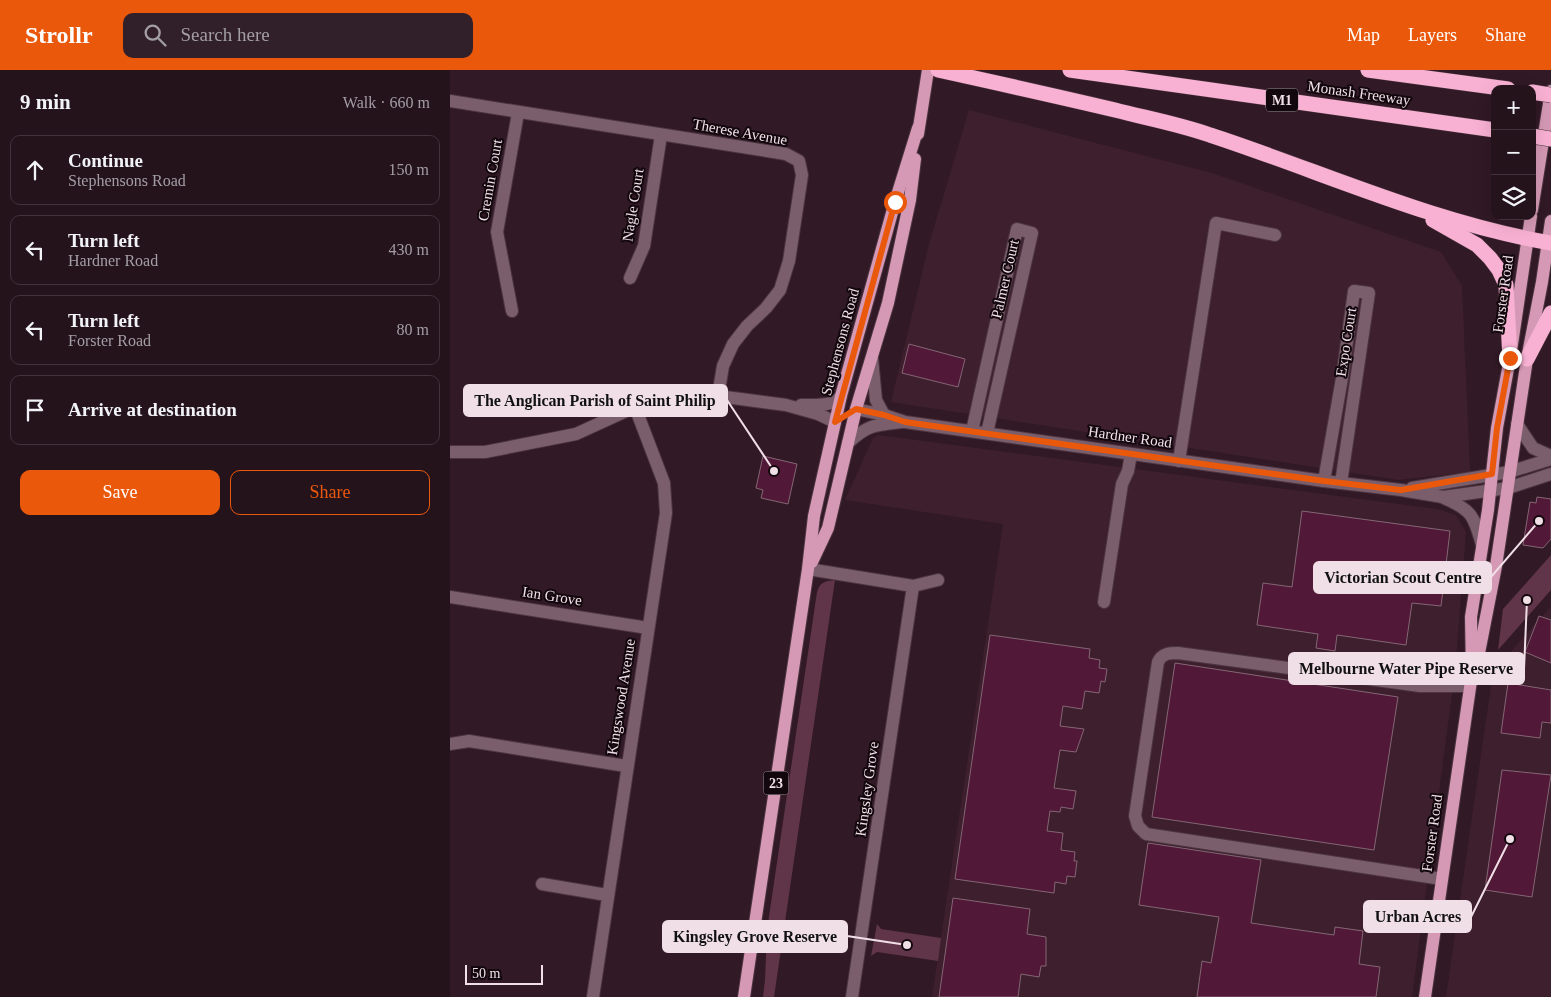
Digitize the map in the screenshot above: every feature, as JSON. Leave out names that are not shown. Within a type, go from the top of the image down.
[{"type":"highway","points":[[938,70],[1019,87],[1208,134],[1389,199],[1481,227],[1549,243]]},
{"type":"highway","name":"Monash Freeway","points":[[1070,70],[1491,129]]},
{"type":"highway","name":"Monash Freeway","points":[[1368,70],[1491,87]]},
{"type":"highway","points":[[1536,93],[1551,95]]},
{"type":"highway","points":[[1536,136],[1551,138]]},
{"type":"highway","points":[[1389,199],[1451,229],[1477,245],[1490,258],[1506,285],[1510,358]]},
{"type":"highway","points":[[1527,359],[1551,313]]},
{"type":"main road","name":"Stephensons Road","points":[[808,569],[828,528],[856,409],[888,303],[910,200],[918,128],[928,70]]},
{"type":"main road","points":[[1536,185],[1551,91]]},
{"type":"main road","name":"Stephensons Road","points":[[744,997],[808,569],[814,516],[841,396],[895,202],[918,128]]},
{"type":"main road","name":"Forster Road","points":[[1425,997],[1471,680],[1471,618],[1490,491],[1497,428],[1510,358],[1530,220]]},
{"type":"main road","name":"Forster Road","points":[[1471,680],[1478,658],[1496,566],[1527,359],[1549,243],[1551,221]]},
{"type":"main road","points":[[835,422],[856,409]]},
{"type":"street","name":"Therese Avenue","points":[[450,101],[786,154],[799,161],[802,175],[789,261],[780,290],[733,344],[723,366],[718,396]]},
{"type":"street","name":"Cremin Court","points":[[512,311],[497,232],[518,113]]},
{"type":"street","name":"Nagle Court","points":[[630,278],[644,246],[660,135]]},
{"type":"street","points":[[1178,461],[1216,223],[1275,235]]},
{"type":"street","name":"Palmer Court","points":[[972,431],[1017,229],[1032,233],[987,434]]},
{"type":"street","name":"Expo Court","points":[[1324,481],[1342,378],[1354,291],[1369,293],[1341,483]]},
{"type":"street","points":[[998,309],[1013,313]]},
{"type":"street","points":[[872,358],[876,400],[884,415]]},
{"type":"street","points":[[1342,378],[1356,381]]},
{"type":"street","points":[[450,452],[485,452],[576,434],[635,407],[680,397],[718,396],[786,406],[818,414],[835,422]]},
{"type":"street","points":[[786,406],[829,404],[837,401],[841,396]]},
{"type":"street","name":"Kingswood Avenue","points":[[593,997],[626,766],[666,513],[664,483],[635,407]]},
{"type":"street","name":"Hardner Road","points":[[856,409],[905,422],[1443,497],[1508,488],[1551,474]]},
{"type":"street","points":[[848,443],[859,433],[870,427],[905,422]]},
{"type":"street","points":[[1517,424],[1533,448],[1551,458]]},
{"type":"street","points":[[1104,602],[1122,484],[1128,471],[1131,454]]},
{"type":"street","name":"Hardner Road","points":[[1401,490],[1509,472],[1551,458]]},
{"type":"street","points":[[1443,497],[1459,504],[1468,511],[1475,520],[1482,545]]},
{"type":"street","points":[[808,569],[913,586],[938,580]]},
{"type":"street","name":"Kingsley Grove","points":[[852,997],[913,586]]},
{"type":"street","name":"Ian Grove","points":[[450,596],[648,628]]},
{"type":"street","points":[[1442,879],[1146,834],[1138,826],[1135,816],[1158,662],[1167,653],[1188,654],[1420,686],[1471,680]]},
{"type":"street","points":[[450,744],[469,741],[626,766]]},
{"type":"street","points":[[542,884],[607,895]]},
{"type":"shaded area","points":[[969,110],[1212,173],[1441,252],[1462,286],[1470,472],[1398,480],[891,402],[929,244]]},
{"type":"shaded area","points":[[878,435],[1437,509],[1456,515],[1466,532],[1455,671],[1412,997],[932,997],[1003,524],[845,500],[873,438]]},
{"type":"shaded area","points":[[1551,555],[1551,590],[1498,650],[1503,609]]},
{"type":"shaded area","points":[[835,580],[774,997],[763,997],[767,930],[817,592],[823,583]]},
{"type":"shaded area","points":[[1551,606],[1551,997],[1446,997],[1493,672]]},
{"type":"shaded area","points":[[877,924],[881,929],[941,938],[938,961],[877,952],[871,956]]},
{"type":"building","points":[[909,344],[965,359],[958,387],[902,373]]},
{"type":"building","points":[[763,456],[797,464],[788,504],[761,498],[763,490],[756,488]]},
{"type":"building","points":[[1537,497],[1551,499],[1551,539],[1543,548],[1523,545],[1530,502],[1536,503]]},
{"type":"building","points":[[1302,511],[1450,531],[1441,606],[1412,603],[1406,645],[1337,635],[1335,651],[1316,648],[1318,634],[1257,625],[1263,583],[1292,587]]},
{"type":"building","points":[[1539,616],[1551,620],[1551,663],[1525,652]]},
{"type":"building","points":[[990,635],[1090,649],[1089,658],[1100,660],[1099,668],[1107,669],[1105,682],[1101,681],[1099,693],[1085,691],[1082,709],[1063,706],[1060,726],[1084,729],[1076,752],[1060,750],[1054,788],[1076,791],[1073,809],[1061,807],[1060,812],[1050,811],[1047,831],[1063,833],[1061,850],[1075,852],[1074,861],[1077,861],[1075,877],[1067,876],[1066,884],[1055,882],[1054,893],[955,879]]},
{"type":"building","points":[[1175,663],[1398,697],[1374,850],[1152,817]]},
{"type":"building","points":[[1508,683],[1551,690],[1551,723],[1542,722],[1540,738],[1501,733]]},
{"type":"building","points":[[1502,770],[1551,775],[1532,897],[1485,890]]},
{"type":"building","points":[[1148,843],[1261,860],[1251,923],[1334,935],[1335,927],[1363,931],[1359,964],[1380,967],[1376,997],[1197,997],[1202,961],[1211,963],[1219,917],[1139,905]]},
{"type":"building","points":[[953,898],[1030,909],[1027,934],[1046,937],[1046,966],[1041,966],[1039,977],[1021,974],[1018,997],[939,997]]},
{"type":"place","name":"The Anglican Parish of Saint Philip","points":[[774,471]]},
{"type":"place","name":"Victorian Scout Centre","points":[[1539,521]]},
{"type":"place","name":"Melbourne Water Pipe Reserve","points":[[1527,600]]},
{"type":"place","name":"Urban Acres","points":[[1510,839]]},
{"type":"place","name":"Kingsley Grove Reserve","points":[[907,945]]},
{"type":"route","points":[[895,202],[835,422],[856,409],[905,422],[1324,481],[1401,490],[1492,474],[1497,428],[1510,358]]}]
